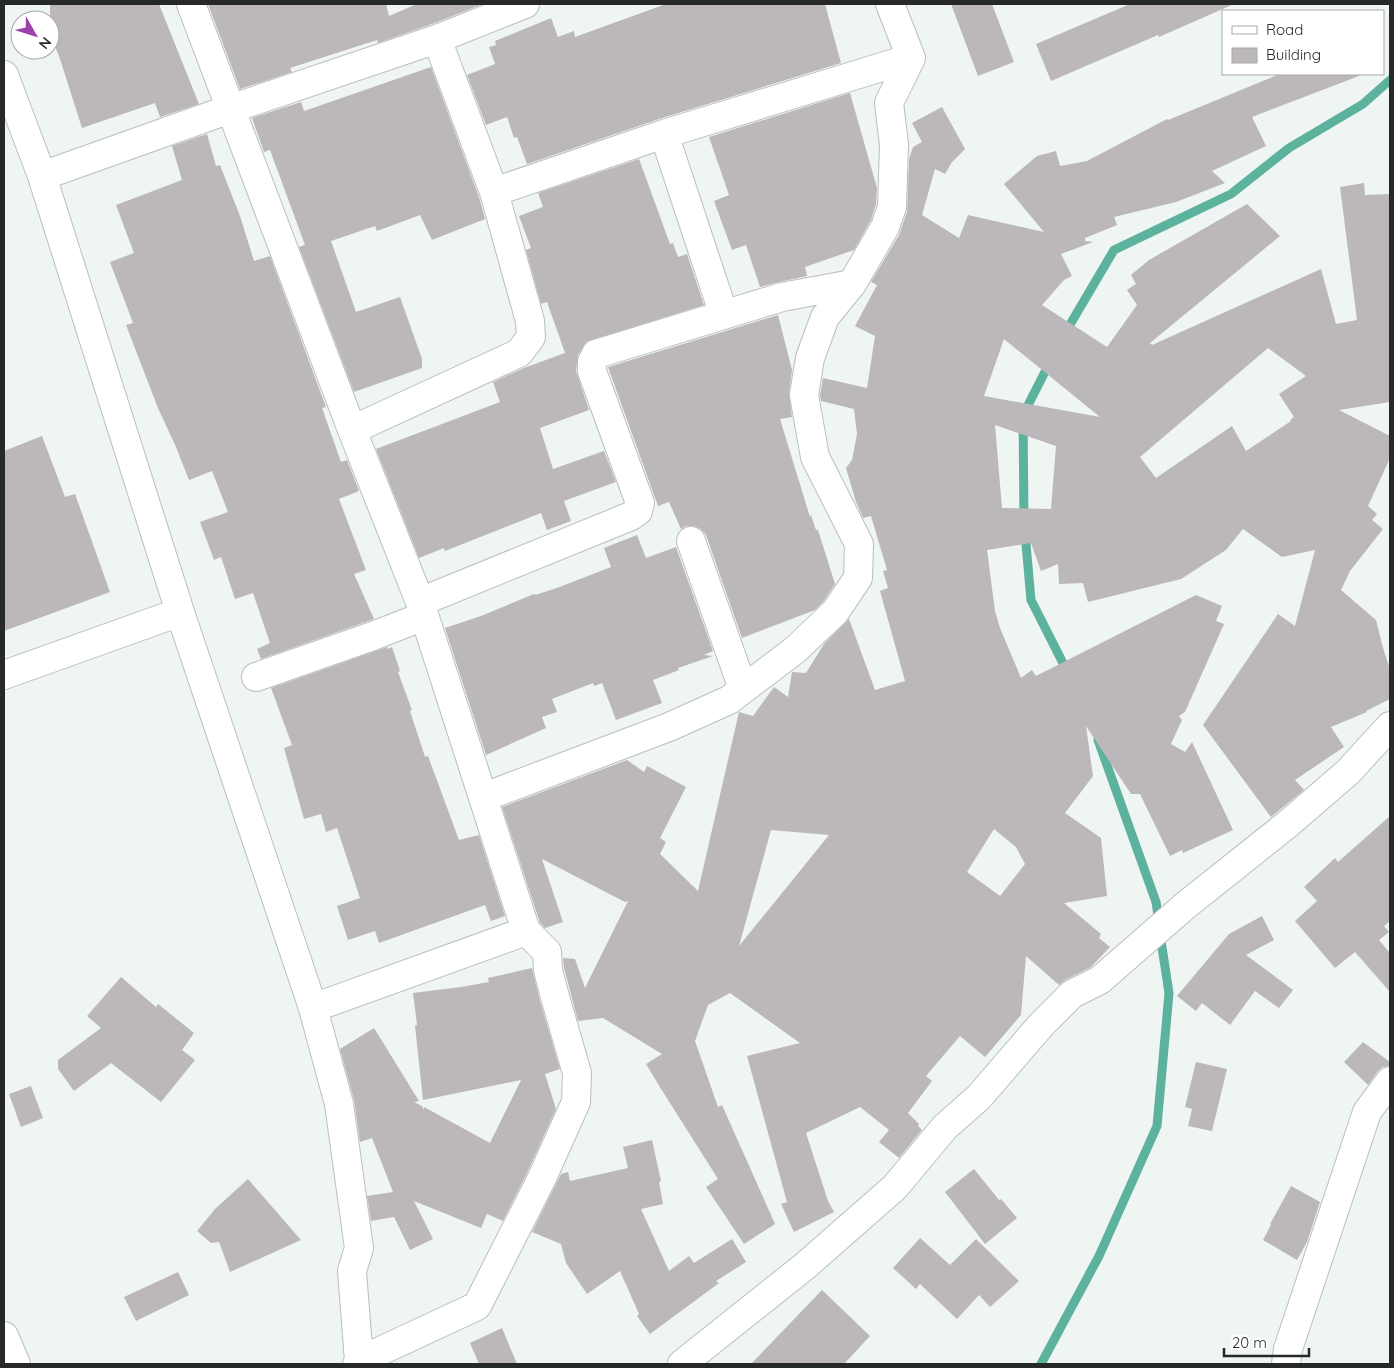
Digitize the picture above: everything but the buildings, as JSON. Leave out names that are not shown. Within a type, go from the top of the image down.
[{"type":"street","points":[[4,75],[42,176],[180,612],[313,1008],[339,1104],[357,1224],[359,1248],[352,1271],[358,1363],[477,1306],[540,1180],[576,1102],[577,1073],[554,997],[548,970],[547,952],[526,931],[422,609],[352,430],[191,4]]},
{"type":"street","points":[[42,176],[230,109],[437,39],[525,4]]},
{"type":"street","points":[[484,797],[669,727],[729,700],[794,650],[835,612],[858,578],[859,544],[815,457],[804,395],[810,358],[825,317],[852,284],[885,227],[892,207],[894,145],[889,104],[911,58],[890,4]]},
{"type":"street","points":[[352,430],[519,353],[531,337],[530,321],[494,192],[437,39]]},
{"type":"street","points":[[494,192],[664,134],[911,58]]},
{"type":"street","points":[[664,134],[724,315]]},
{"type":"street","points":[[256,678],[373,636],[422,609],[631,516],[638,511],[640,503],[592,371],[592,362],[596,354],[782,297],[852,284]]},
{"type":"street","points":[[691,541],[743,690]]},
{"type":"street","points":[[4,675],[180,612]]},
{"type":"street","points":[[682,1364],[805,1266],[895,1187],[945,1127],[978,1097],[1041,1025],[1072,994],[1100,980],[1186,905],[1289,823],[1348,772],[1390,726]]},
{"type":"street","points":[[313,1008],[526,931]]},
{"type":"street","points":[[1286,1364],[1288,1349],[1367,1112],[1390,1081]]},
{"type":"street","points":[[4,1336],[16,1364]]},
{"type":"waterway","points":[[1065,333],[1114,250],[1231,194],[1289,148],[1363,104],[1390,80]]},
{"type":"waterway","points":[[1024,520],[1023,415],[1050,362]]},
{"type":"waterway","points":[[1025,533],[1031,600],[1068,673]]},
{"type":"waterway","points":[[1098,740],[1156,902],[1159,922]]},
{"type":"waterway","points":[[1041,1364],[1099,1256],[1157,1126],[1169,993],[1160,934]]}]
